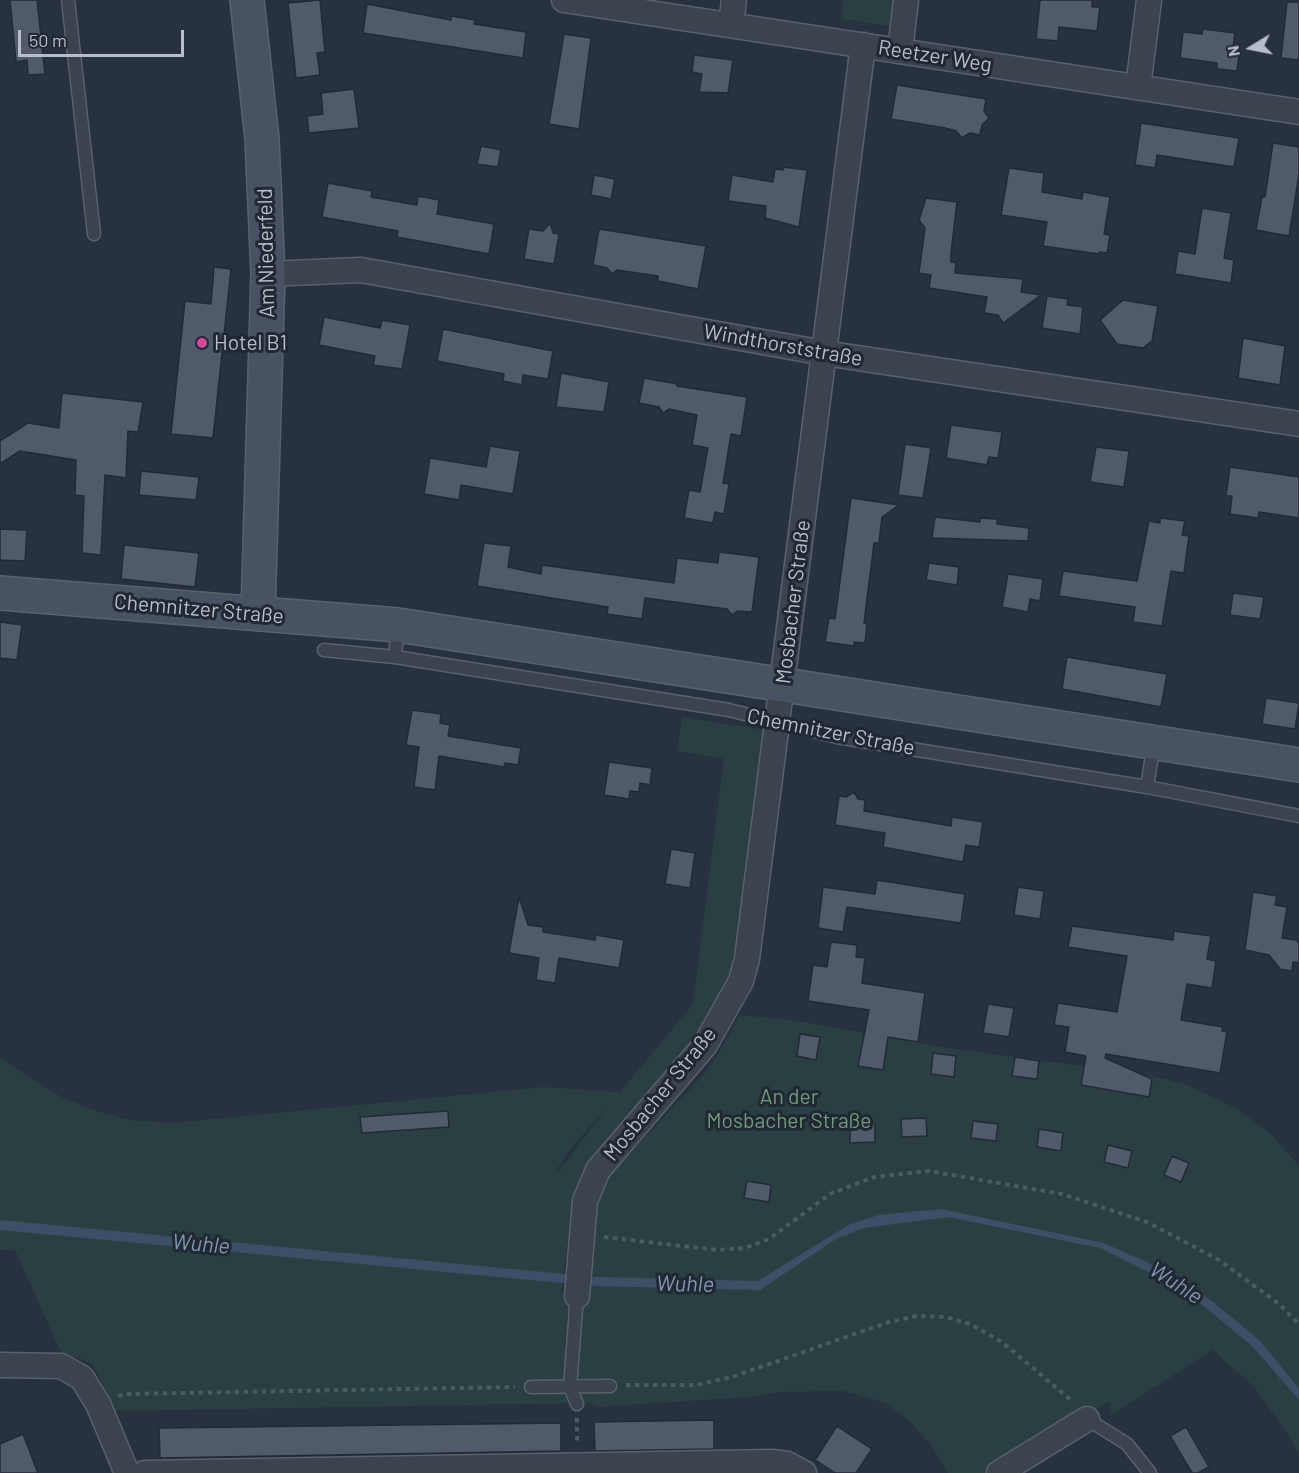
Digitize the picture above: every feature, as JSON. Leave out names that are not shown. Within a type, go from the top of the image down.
[{"type":"main road","name":"Am Niederfeld","points":[[247,0],[262,139],[268,274],[258,614]]},
{"type":"main road","name":"Chemnitzer Straße","points":[[0,593],[398,625],[1299,765]]},
{"type":"street","name":"Reetzer Weg","points":[[564,0],[1299,112]]},
{"type":"street","points":[[731,25],[734,0]]},
{"type":"street","points":[[900,51],[906,0]]},
{"type":"street","points":[[1138,87],[1149,0]]},
{"type":"street","name":"Mosbacher Straße","points":[[577,1296],[585,1201],[598,1170],[705,1045],[741,981],[751,935],[863,45]]},
{"type":"street","name":"Windthorststraße","points":[[268,274],[361,270],[824,353],[1299,424]]},
{"type":"street","points":[[0,1365],[61,1366],[82,1378],[98,1404],[127,1473]]},
{"type":"street","points":[[999,1473],[1087,1419]]},
{"type":"street","points":[[145,1473],[578,1460],[772,1462],[788,1464],[804,1473]]},
{"type":"lane","points":[[68,0],[94,234]]},
{"type":"lane","points":[[395,657],[398,625]]},
{"type":"lane","name":"Chemnitzer Straße","points":[[324,650],[395,657],[729,710],[837,736],[1147,787],[1299,816]]},
{"type":"lane","points":[[1147,787],[1155,742]]},
{"type":"lane","points":[[577,1296],[570,1387],[577,1404]]},
{"type":"lane","points":[[531,1387],[610,1386]]},
{"type":"lane","points":[[1087,1419],[1126,1444],[1150,1473]]},
{"type":"path","points":[[581,1243],[717,1250],[744,1248],[769,1239],[831,1194],[874,1177],[928,1171],[1062,1194],[1147,1222],[1219,1260],[1278,1303],[1299,1324]]},
{"type":"path","points":[[610,1386],[696,1384],[732,1377],[889,1322],[917,1316],[946,1317],[970,1324],[1002,1342],[1073,1403],[1087,1419]]},
{"type":"path","points":[[98,1404],[125,1394],[531,1387]]},
{"type":"path","points":[[577,1404],[578,1460]]},
{"type":"green space","points":[[843,0],[899,0],[894,27],[841,19]]},
{"type":"green space","name":"An der Mosbacher Straße","points":[[682,717],[766,730],[739,952],[729,981],[702,1032],[582,1171],[574,1194],[561,1294],[590,1296],[594,1254],[587,1253],[590,1223],[608,1168],[616,1168],[704,1074],[719,1053],[740,1015],[792,1020],[949,1048],[1148,1075],[1185,1084],[1234,1107],[1266,1130],[1299,1165],[1299,1454],[1254,1387],[1213,1350],[1111,1415],[1110,1401],[987,1473],[948,1473],[930,1444],[906,1418],[885,1403],[843,1391],[780,1392],[749,1397],[596,1407],[591,1403],[115,1411],[91,1364],[77,1357],[63,1357],[15,1250],[0,1250],[0,1058],[63,1098],[96,1111],[130,1120],[173,1123],[543,1087],[620,1092],[693,1004],[724,759],[677,751]],"holes":[[[611,1103],[560,1170],[556,1171],[571,1148]]]},
{"type":"water","name":"Wuhle","points":[[941,1209],[1104,1243],[1167,1271],[1212,1301],[1259,1340],[1299,1388],[1299,1400],[1252,1346],[1195,1299],[1161,1278],[1100,1248],[948,1217],[864,1228],[836,1239],[760,1290],[594,1286],[0,1230],[0,1220],[596,1277],[758,1281],[850,1224],[879,1215]]},
{"type":"building","points":[[10,0],[37,0],[45,74],[28,75],[27,60],[16,62]]},
{"type":"building","points":[[320,0],[325,52],[317,53],[320,75],[296,78],[288,3]]},
{"type":"building","points":[[1040,0],[1092,0],[1092,7],[1100,7],[1097,31],[1059,27],[1058,41],[1036,39]]},
{"type":"building","points":[[1287,2],[1299,2],[1299,60],[1281,58]]},
{"type":"building","points":[[367,4],[451,20],[451,16],[475,20],[474,24],[526,32],[523,58],[363,33]]},
{"type":"building","points":[[1203,29],[1235,33],[1233,48],[1240,49],[1237,71],[1217,69],[1217,63],[1180,58],[1183,32],[1202,34]]},
{"type":"building","points":[[564,34],[591,38],[579,129],[549,124]]},
{"type":"building","points":[[694,55],[733,60],[728,93],[699,92],[702,74],[692,72]]},
{"type":"building","points":[[897,85],[986,99],[984,111],[989,118],[982,125],[980,135],[970,133],[962,138],[956,131],[945,128],[891,119]]},
{"type":"building","points":[[354,89],[359,128],[309,133],[307,116],[323,114],[321,93]]},
{"type":"building","points":[[1141,123],[1239,138],[1234,167],[1157,155],[1155,168],[1135,165]]},
{"type":"building","points":[[1273,143],[1299,147],[1299,174],[1289,236],[1256,230],[1262,197],[1265,197]]},
{"type":"building","points":[[481,146],[501,150],[498,167],[477,164]]},
{"type":"building","points":[[783,167],[807,170],[799,227],[765,218],[766,206],[728,201],[732,175],[773,182],[775,169],[783,170]]},
{"type":"building","points":[[1009,168],[1044,173],[1042,192],[1082,199],[1083,192],[1110,197],[1104,234],[1110,235],[1107,253],[1099,252],[1099,254],[1043,246],[1047,222],[1001,215]]},
{"type":"building","points":[[594,175],[615,179],[611,199],[591,195]]},
{"type":"building","points":[[328,183],[372,191],[371,197],[417,205],[418,196],[439,200],[437,214],[494,224],[489,254],[397,237],[398,231],[322,217]]},
{"type":"building","points":[[926,198],[957,202],[951,253],[951,262],[956,263],[955,273],[1023,279],[1021,292],[1041,295],[1003,323],[998,315],[984,313],[987,297],[929,288],[931,275],[919,273],[925,228],[919,220]]},
{"type":"building","points":[[1202,208],[1231,213],[1224,258],[1234,260],[1231,283],[1175,274],[1178,251],[1195,254]]},
{"type":"building","points":[[550,223],[553,233],[559,234],[554,264],[524,259],[529,229],[543,231]]},
{"type":"building","points":[[599,229],[706,246],[698,289],[658,281],[658,276],[617,270],[612,274],[607,268],[593,265]]},
{"type":"building","name":"Hotel B1","points":[[214,267],[231,269],[213,438],[171,434],[185,301],[211,304]]},
{"type":"building","points":[[1047,296],[1068,299],[1067,305],[1083,307],[1080,334],[1042,328]]},
{"type":"building","points":[[1123,300],[1158,306],[1152,341],[1143,348],[1117,344],[1100,320]]},
{"type":"building","points":[[324,317],[380,328],[382,320],[410,325],[402,369],[373,365],[375,356],[319,345]]},
{"type":"building","points":[[443,329],[553,351],[548,379],[523,375],[522,385],[503,381],[504,374],[437,361]]},
{"type":"building","points":[[1243,338],[1285,346],[1280,385],[1238,378]]},
{"type":"building","points":[[561,373],[609,382],[604,412],[556,407]]},
{"type":"building","points":[[644,378],[677,384],[677,386],[747,397],[741,436],[731,434],[723,483],[729,484],[724,514],[715,512],[713,523],[684,518],[689,490],[700,492],[708,448],[692,445],[697,415],[669,409],[663,413],[659,407],[639,403]]},
{"type":"building","points":[[62,393],[143,402],[138,432],[128,431],[126,478],[105,475],[101,555],[82,553],[84,496],[75,495],[76,460],[20,451],[0,464],[0,441],[28,423],[59,428]]},
{"type":"building","points":[[951,425],[1002,432],[998,458],[989,457],[987,465],[946,458]]},
{"type":"building","points":[[905,444],[931,448],[923,498],[898,495]]},
{"type":"building","points":[[490,446],[520,451],[513,494],[461,485],[459,500],[424,494],[430,458],[486,467]]},
{"type":"building","points":[[1096,447],[1129,451],[1124,487],[1090,482]]},
{"type":"building","points":[[1230,467],[1299,477],[1299,518],[1259,512],[1258,518],[1230,514],[1232,496],[1226,496]]},
{"type":"building","points":[[141,471],[199,477],[196,500],[139,495]]},
{"type":"building","points":[[851,498],[899,505],[882,517],[879,543],[874,543],[864,623],[867,624],[865,643],[854,642],[854,646],[825,642],[829,618],[835,619]]},
{"type":"building","points":[[935,517],[980,522],[980,518],[997,519],[997,524],[1029,528],[1028,541],[932,538]]},
{"type":"building","points":[[1160,518],[1185,521],[1182,535],[1189,536],[1184,573],[1171,571],[1162,626],[1133,622],[1135,607],[1059,596],[1063,571],[1137,581],[1149,521],[1160,523]]},
{"type":"building","points":[[0,529],[27,530],[25,561],[0,560]]},
{"type":"building","points":[[484,543],[511,546],[508,567],[541,574],[542,565],[674,583],[677,558],[718,563],[719,552],[759,557],[752,612],[737,611],[732,615],[727,609],[645,598],[642,619],[607,614],[608,607],[477,586]]},
{"type":"building","points":[[124,545],[199,553],[195,587],[121,579]]},
{"type":"building","points":[[929,563],[959,567],[957,585],[926,580]]},
{"type":"building","points":[[1008,574],[1043,579],[1040,601],[1030,599],[1028,612],[1002,607]]},
{"type":"building","points":[[1233,593],[1264,597],[1260,619],[1230,615]]},
{"type":"building","points":[[0,622],[22,625],[17,660],[0,658]]},
{"type":"building","points":[[1067,657],[1167,674],[1161,707],[1062,689]]},
{"type":"building","points":[[1266,698],[1299,703],[1295,729],[1262,724]]},
{"type":"building","points":[[412,710],[441,714],[440,723],[450,725],[448,736],[521,748],[518,765],[505,763],[504,767],[439,756],[435,790],[414,787],[419,747],[406,745]]},
{"type":"building","points":[[609,762],[652,768],[650,785],[640,783],[639,792],[630,791],[629,799],[604,795]]},
{"type":"building","points":[[854,792],[858,799],[865,800],[864,811],[951,826],[952,817],[983,822],[979,847],[966,845],[963,862],[883,847],[885,833],[835,825],[839,796],[846,797]]},
{"type":"building","points":[[671,849],[695,853],[690,888],[665,884]]},
{"type":"building","points":[[877,880],[965,894],[961,923],[847,907],[843,932],[818,928],[823,887],[875,894]]},
{"type":"building","points":[[1018,887],[1044,891],[1040,919],[1014,915]]},
{"type":"building","points":[[1253,892],[1277,896],[1275,905],[1287,907],[1282,938],[1296,940],[1299,943],[1299,963],[1293,962],[1292,971],[1280,969],[1269,955],[1245,950]]},
{"type":"building","points":[[519,897],[528,925],[543,927],[543,932],[595,940],[596,935],[624,940],[619,968],[559,958],[555,983],[536,980],[539,958],[509,953]]},
{"type":"building","points":[[1072,926],[1173,940],[1174,931],[1211,936],[1207,959],[1216,961],[1212,988],[1187,984],[1181,1020],[1223,1027],[1222,1031],[1227,1032],[1220,1073],[1106,1054],[1105,1058],[1152,1079],[1149,1097],[1081,1085],[1086,1056],[1065,1052],[1069,1027],[1054,1025],[1058,1003],[1117,1012],[1127,956],[1068,947]]},
{"type":"building","points":[[831,942],[857,945],[856,957],[865,958],[862,983],[925,993],[918,1042],[888,1037],[883,1070],[858,1066],[869,1010],[808,1001],[813,965],[827,967]]},
{"type":"building","points":[[988,1004],[1014,1008],[1009,1037],[983,1033]]},
{"type":"building","points":[[800,1034],[820,1037],[816,1060],[797,1056]]},
{"type":"building","points":[[933,1053],[956,1056],[954,1077],[931,1074]]},
{"type":"building","points":[[1015,1057],[1039,1061],[1037,1079],[1012,1076]]},
{"type":"building","points":[[448,1111],[449,1127],[362,1133],[360,1117]]},
{"type":"building","points":[[926,1118],[927,1136],[902,1137],[901,1119]]},
{"type":"building","points":[[973,1121],[998,1124],[996,1141],[971,1138]]},
{"type":"building","points":[[850,1124],[875,1124],[875,1142],[850,1143]]},
{"type":"building","points":[[1039,1129],[1063,1133],[1061,1151],[1037,1147]]},
{"type":"building","points":[[1108,1145],[1132,1151],[1128,1168],[1104,1162]]},
{"type":"building","points":[[1172,1156],[1189,1163],[1181,1182],[1164,1175]]},
{"type":"building","points":[[747,1181],[771,1185],[769,1202],[744,1198]]},
{"type":"building","points":[[714,1420],[714,1449],[595,1451],[594,1422]]},
{"type":"building","points":[[561,1423],[561,1451],[160,1458],[159,1428]]},
{"type":"building","points":[[837,1426],[872,1449],[856,1473],[835,1473],[815,1460]]},
{"type":"building","points":[[1186,1427],[1209,1467],[1198,1473],[1192,1473],[1170,1436]]},
{"type":"building","points":[[23,1434],[38,1473],[0,1473],[0,1444]]},
{"type":"place","name":"Hotel B1","points":[[202,343]]}]
